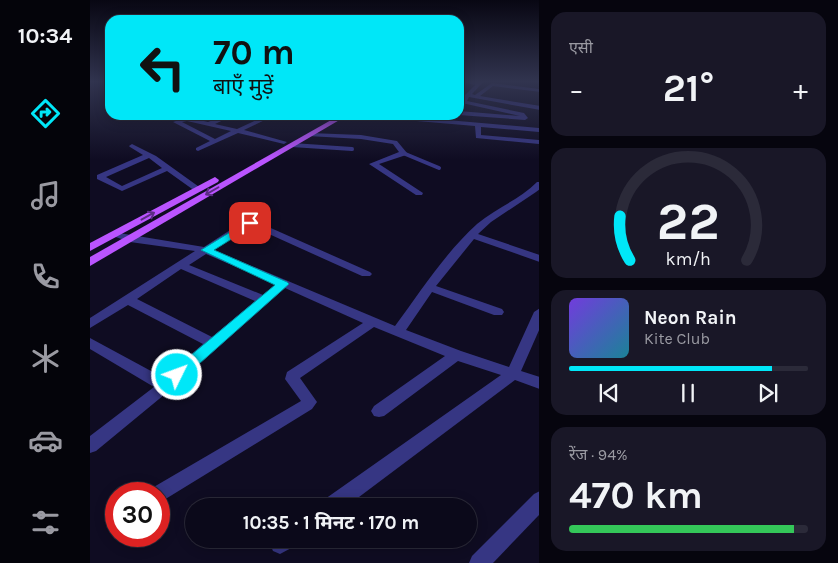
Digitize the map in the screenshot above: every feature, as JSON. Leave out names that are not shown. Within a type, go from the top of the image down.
[{"type":"main road","points":[[90,262],[288,144],[324,120]]},
{"type":"main road","points":[[90,248],[198,189],[310,135],[336,120]]},
{"type":"street","points":[[464,113],[525,118],[522,114],[488,107]]},
{"type":"street","points":[[534,113],[539,108]]},
{"type":"street","points":[[181,120],[176,122],[216,141]]},
{"type":"street","points":[[189,120],[288,144]]},
{"type":"street","points":[[209,124],[219,120]]},
{"type":"street","points":[[198,149],[261,120]]},
{"type":"street","points":[[430,120],[539,130]]},
{"type":"street","points":[[478,124],[478,137],[539,142]]},
{"type":"street","points":[[310,135],[361,137],[392,141],[404,153],[373,164],[420,193]]},
{"type":"street","points":[[132,146],[198,189]]},
{"type":"street","points":[[148,156],[100,177],[124,189],[168,168]]},
{"type":"street","points":[[398,331],[451,256],[486,222],[531,194],[539,184]]},
{"type":"street","points":[[90,324],[247,223],[252,223],[366,274]]},
{"type":"street","points":[[116,234],[130,239],[205,250],[372,322],[456,355],[539,383]]},
{"type":"street","points":[[472,236],[536,258],[539,248]]},
{"type":"street","points":[[180,266],[264,300]]},
{"type":"street","points":[[90,446],[166,386],[213,343],[283,284]]},
{"type":"street","points":[[429,287],[498,312]]},
{"type":"street","points":[[127,299],[213,343]]},
{"type":"street","points":[[343,498],[512,375],[539,312]]},
{"type":"street","points":[[170,487],[307,404],[309,402],[307,398],[292,379],[292,376],[372,322]]},
{"type":"street","points":[[90,344],[166,386]]},
{"type":"street","points":[[379,411],[456,355]]},
{"type":"street","points":[[479,563],[539,500]]},
{"type":"lane","points":[[288,144],[352,149]]},
{"type":"lane","points":[[404,153],[440,168]]},
{"type":"route","points":[[177,375],[283,284],[206,250],[247,223],[250,223]]}]
